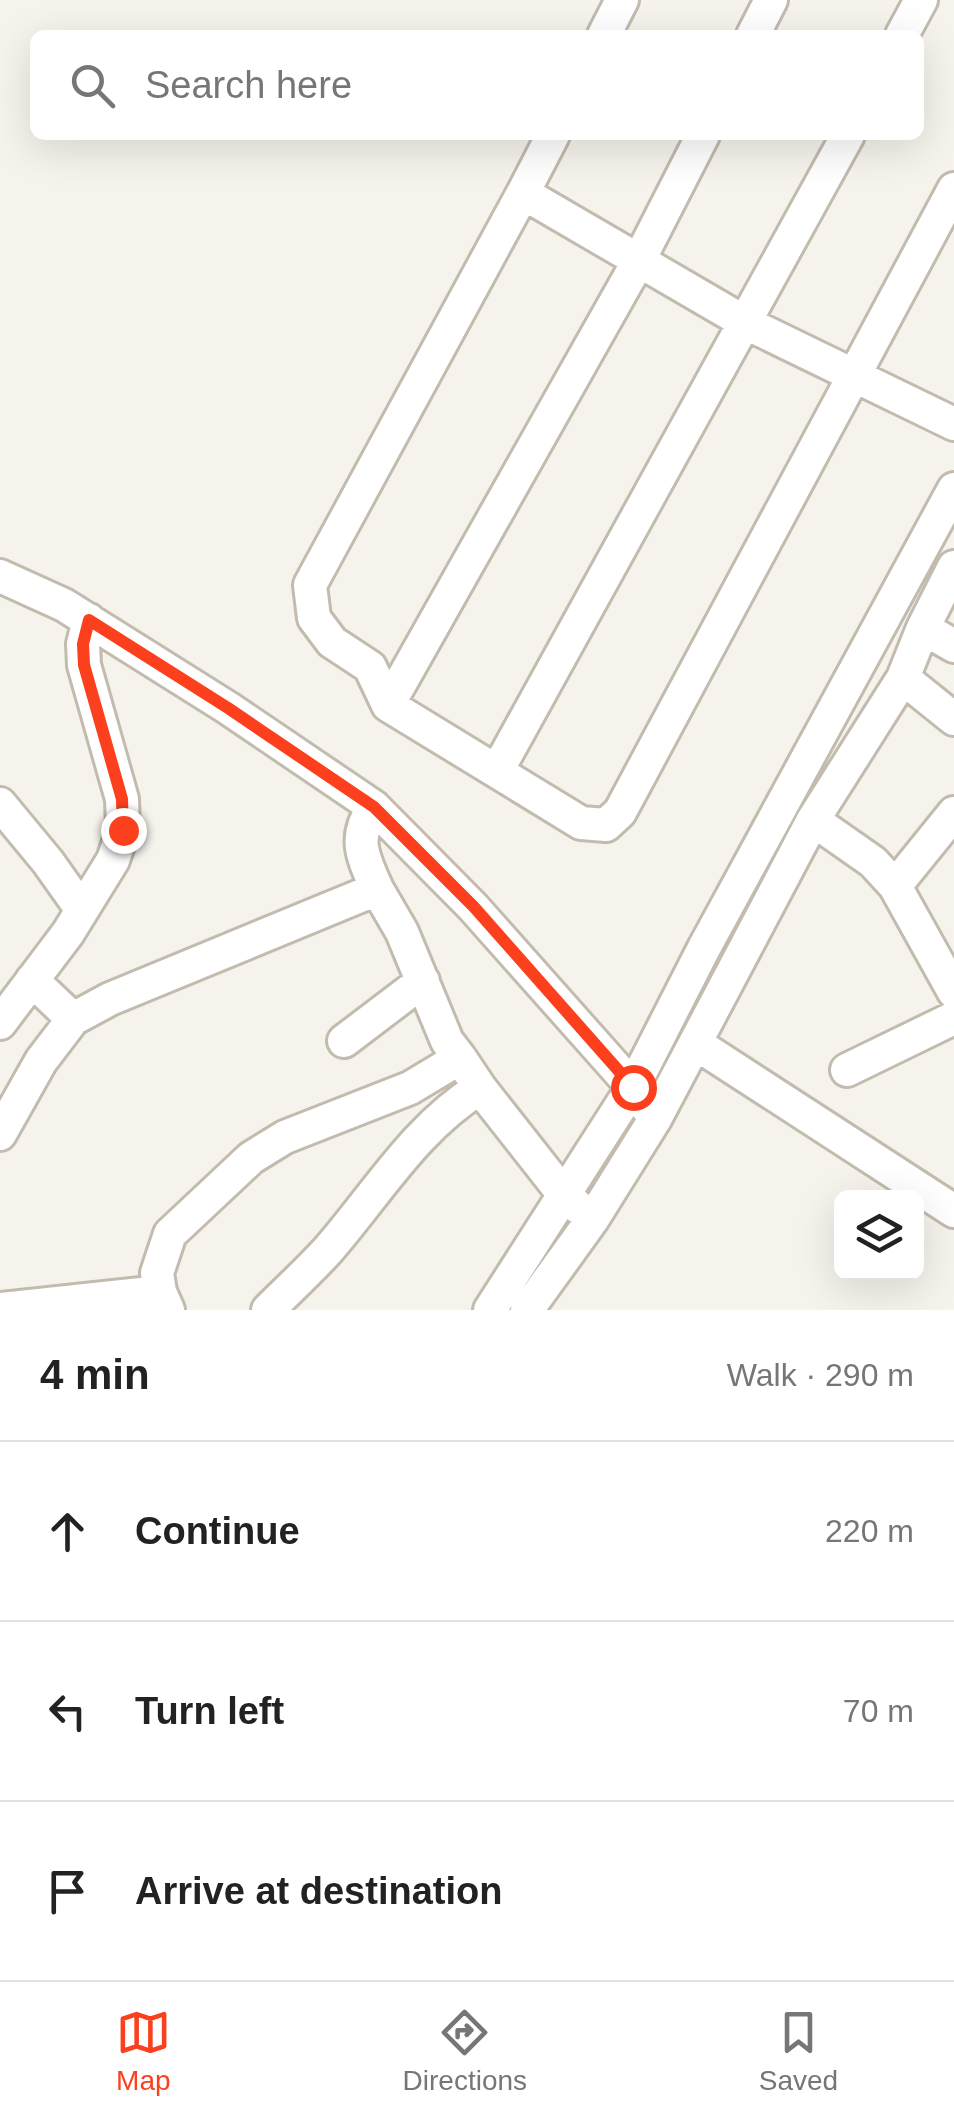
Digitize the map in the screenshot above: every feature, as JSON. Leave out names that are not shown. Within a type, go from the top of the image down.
[{"type":"street","points":[[607,30],[622,0]]},
{"type":"street","points":[[756,30],[771,0]]},
{"type":"street","points":[[905,30],[921,0]]},
{"type":"street","points":[[550,140],[310,585],[314,618],[332,642],[370,667],[388,705],[582,823],[606,825],[620,812],[954,189]]},
{"type":"street","points":[[388,705],[638,262],[699,140]]},
{"type":"street","points":[[497,771],[845,140]]},
{"type":"street","points":[[523,193],[746,324],[954,424]]},
{"type":"street","points":[[490,1310],[633,1087],[704,948],[954,488]]},
{"type":"street","points":[[527,1310],[592,1220],[655,1120],[813,820],[903,678],[954,567]]},
{"type":"street","points":[[1,576],[64,604],[374,807],[474,907],[633,1087],[655,1120]]},
{"type":"street","points":[[0,1023],[82,910],[113,860],[123,830],[122,799],[84,665],[83,644],[89,620]]},
{"type":"street","points":[[923,628],[954,646]]},
{"type":"street","points":[[903,678],[954,720]]},
{"type":"street","points":[[0,804],[82,910]]},
{"type":"street","points":[[374,807],[361,826],[364,858],[402,932],[448,1042],[566,1196],[592,1220]]},
{"type":"street","points":[[895,886],[954,813]]},
{"type":"street","points":[[813,820],[873,862],[895,886],[954,992]]},
{"type":"street","points":[[0,1134],[42,1062],[73,1019],[110,998],[377,889]]},
{"type":"street","points":[[32,980],[73,1019]]},
{"type":"street","points":[[344,1040],[423,982]]},
{"type":"street","points":[[847,1070],[954,1018]]},
{"type":"street","points":[[695,1043],[954,1211]]},
{"type":"street","points":[[0,1308],[164,1301],[157,1273],[170,1234],[251,1158],[285,1137],[410,1088],[460,1058]]},
{"type":"street","points":[[268,1310],[328,1250],[382,1181],[455,1104],[480,1088]]},
{"type":"route","points":[[123,830],[122,799],[84,665],[83,644],[89,620],[374,807],[474,907],[633,1087]]}]
